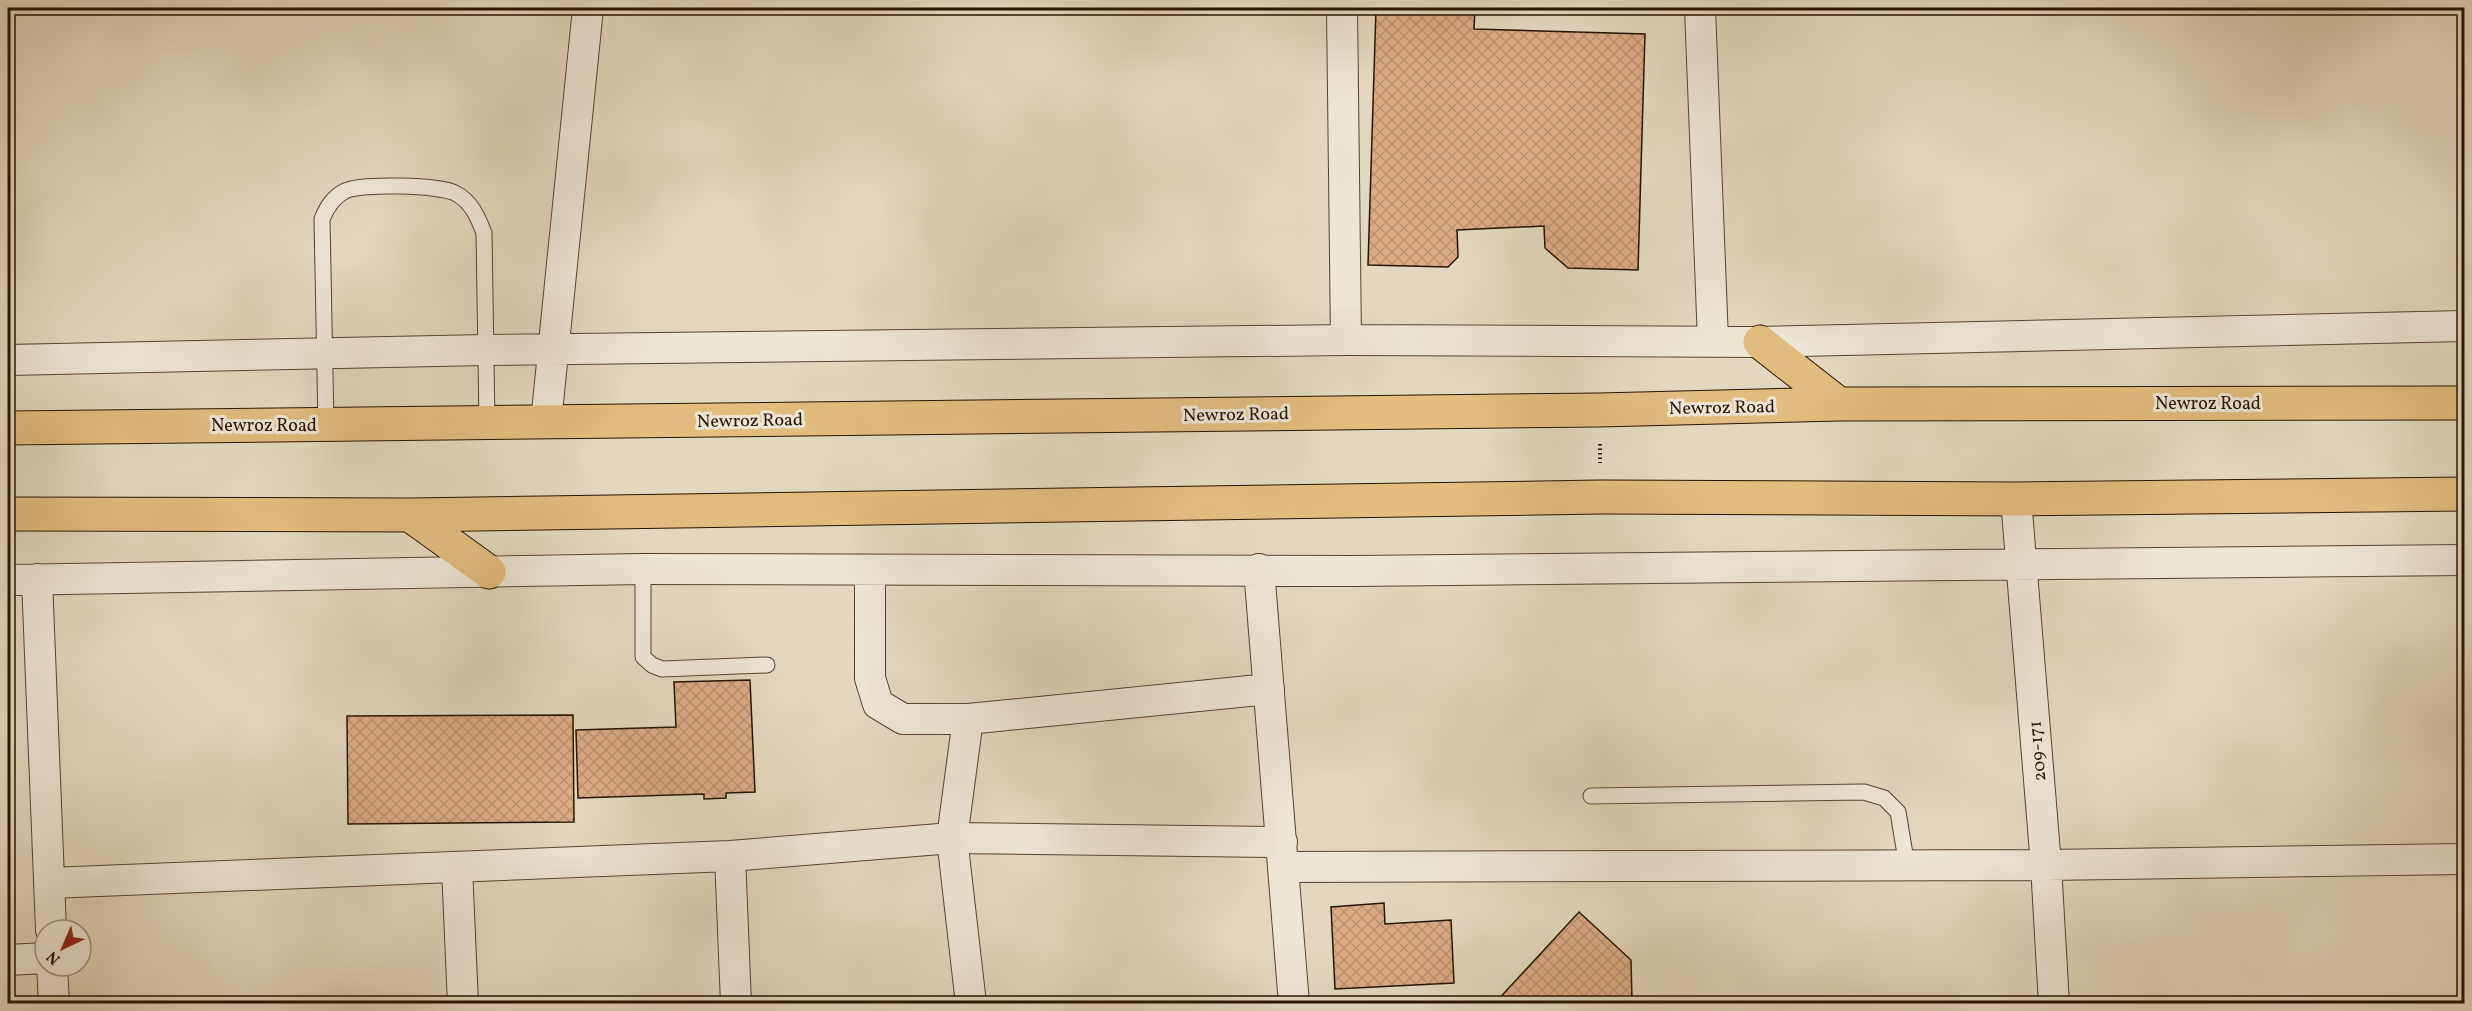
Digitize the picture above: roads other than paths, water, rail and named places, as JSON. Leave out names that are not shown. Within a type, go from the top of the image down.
[{"type":"main road","points":[[1760,342],[1839,404]]},
{"type":"main road","name":"Newroz Road","points":[[8,428],[1599,410],[1839,404],[2464,403]]},
{"type":"main road","points":[[8,514],[410,515],[1600,497],[2016,499],[2464,495]]},
{"type":"main road","points":[[410,515],[489,572]]},
{"type":"street","points":[[546,423],[588,8]]},
{"type":"street","points":[[1342,8],[1346,340]]},
{"type":"street","points":[[1700,8],[1713,341]]},
{"type":"street","points":[[8,360],[486,350],[1346,340],[1760,342],[2464,326]]},
{"type":"street","name":"209-171","points":[[2016,499],[2046,865],[2054,1004]]},
{"type":"street","points":[[8,580],[643,569],[1365,571],[2464,560]]},
{"type":"street","points":[[1259,569],[1294,1004]]},
{"type":"street","points":[[870,571],[870,678],[878,704],[903,719],[968,719],[1269,689]]},
{"type":"street","points":[[37,579],[50,918]]},
{"type":"street","points":[[968,719],[952,838],[971,1004]]},
{"type":"street","points":[[49,883],[730,856],[952,838],[1283,854],[1907,866],[2464,859]]},
{"type":"street","points":[[730,856],[736,1004]]},
{"type":"street","points":[[456,868],[463,1004]]},
{"type":"street","points":[[8,960],[33,959]]},
{"type":"street","points":[[53,978],[54,1004]]},
{"type":"lane","points":[[326,425],[322,219],[334,198],[356,187],[441,188],[456,193],[470,204],[479,217],[484,233],[487,423]]},
{"type":"lane","points":[[643,569],[644,657],[651,665],[662,669],[767,664]]},
{"type":"lane","points":[[1591,796],[1864,792],[1884,798],[1898,812],[1907,866]]}]
